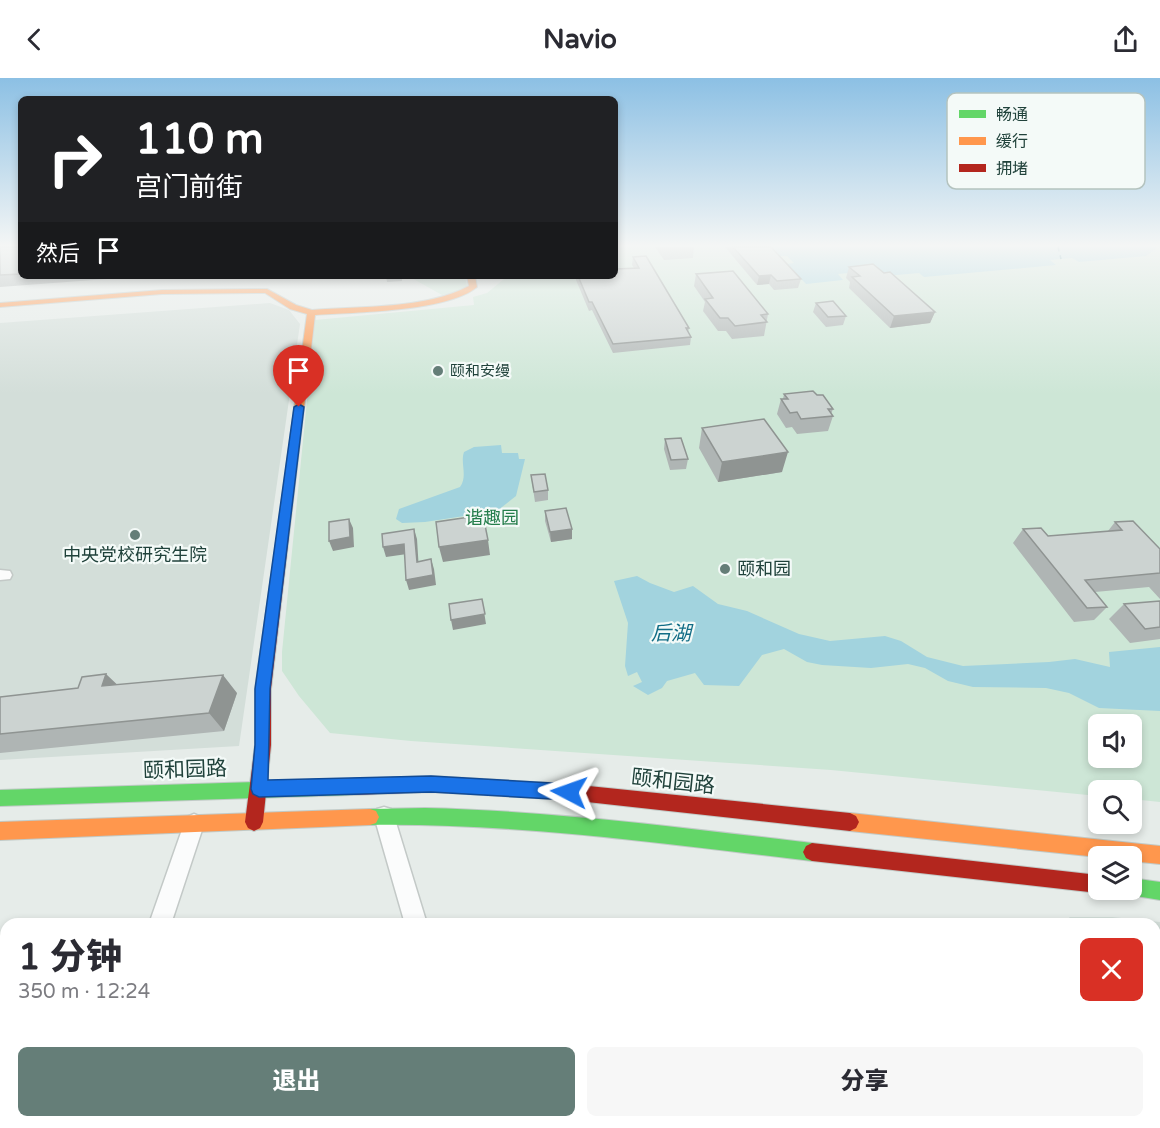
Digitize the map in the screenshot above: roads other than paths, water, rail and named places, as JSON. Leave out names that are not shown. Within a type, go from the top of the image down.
[{"type":"street","points":[[0,305],[112,296]]},
{"type":"street","points":[[275,296],[293,307],[311,313],[440,302],[458,296]]},
{"type":"street","points":[[254,822],[263,745],[263,689],[311,313]]},
{"type":"street","name":"颐和园路","points":[[0,798],[431,784],[569,792],[1160,855]]},
{"type":"street","points":[[384,816],[414,918]]},
{"type":"street","points":[[0,831],[384,816],[471,818],[566,825],[1088,883]]},
{"type":"street","points":[[162,918],[194,824]]},
{"type":"street","points":[[1142,889],[1160,891]]},
{"type":"water","points":[[501,445],[502,453],[518,453],[519,459],[525,459],[516,496],[497,511],[425,522],[402,523],[396,519],[399,509],[460,487],[463,478],[464,452],[474,447]]},
{"type":"water","name":"后湖","points":[[637,576],[674,592],[693,586],[718,604],[747,611],[799,634],[830,641],[885,636],[901,641],[927,657],[963,666],[1075,659],[1110,667],[1109,652],[1160,647],[1160,711],[1099,708],[1069,693],[1046,688],[973,687],[948,681],[925,668],[908,664],[871,668],[822,665],[807,662],[784,649],[762,655],[739,686],[704,685],[695,673],[667,681],[662,688],[648,695],[633,686],[642,682],[637,672],[628,676],[625,666],[628,623],[614,581]]},
{"type":"place","name":"颐和安缦","points":[[438,371]]},
{"type":"place","name":"中央党校研究生院","points":[[135,535]]},
{"type":"place","name":"颐和园","points":[[725,569]]},
{"type":"park label","name":"谐趣园","points":[[492,518]]}]
